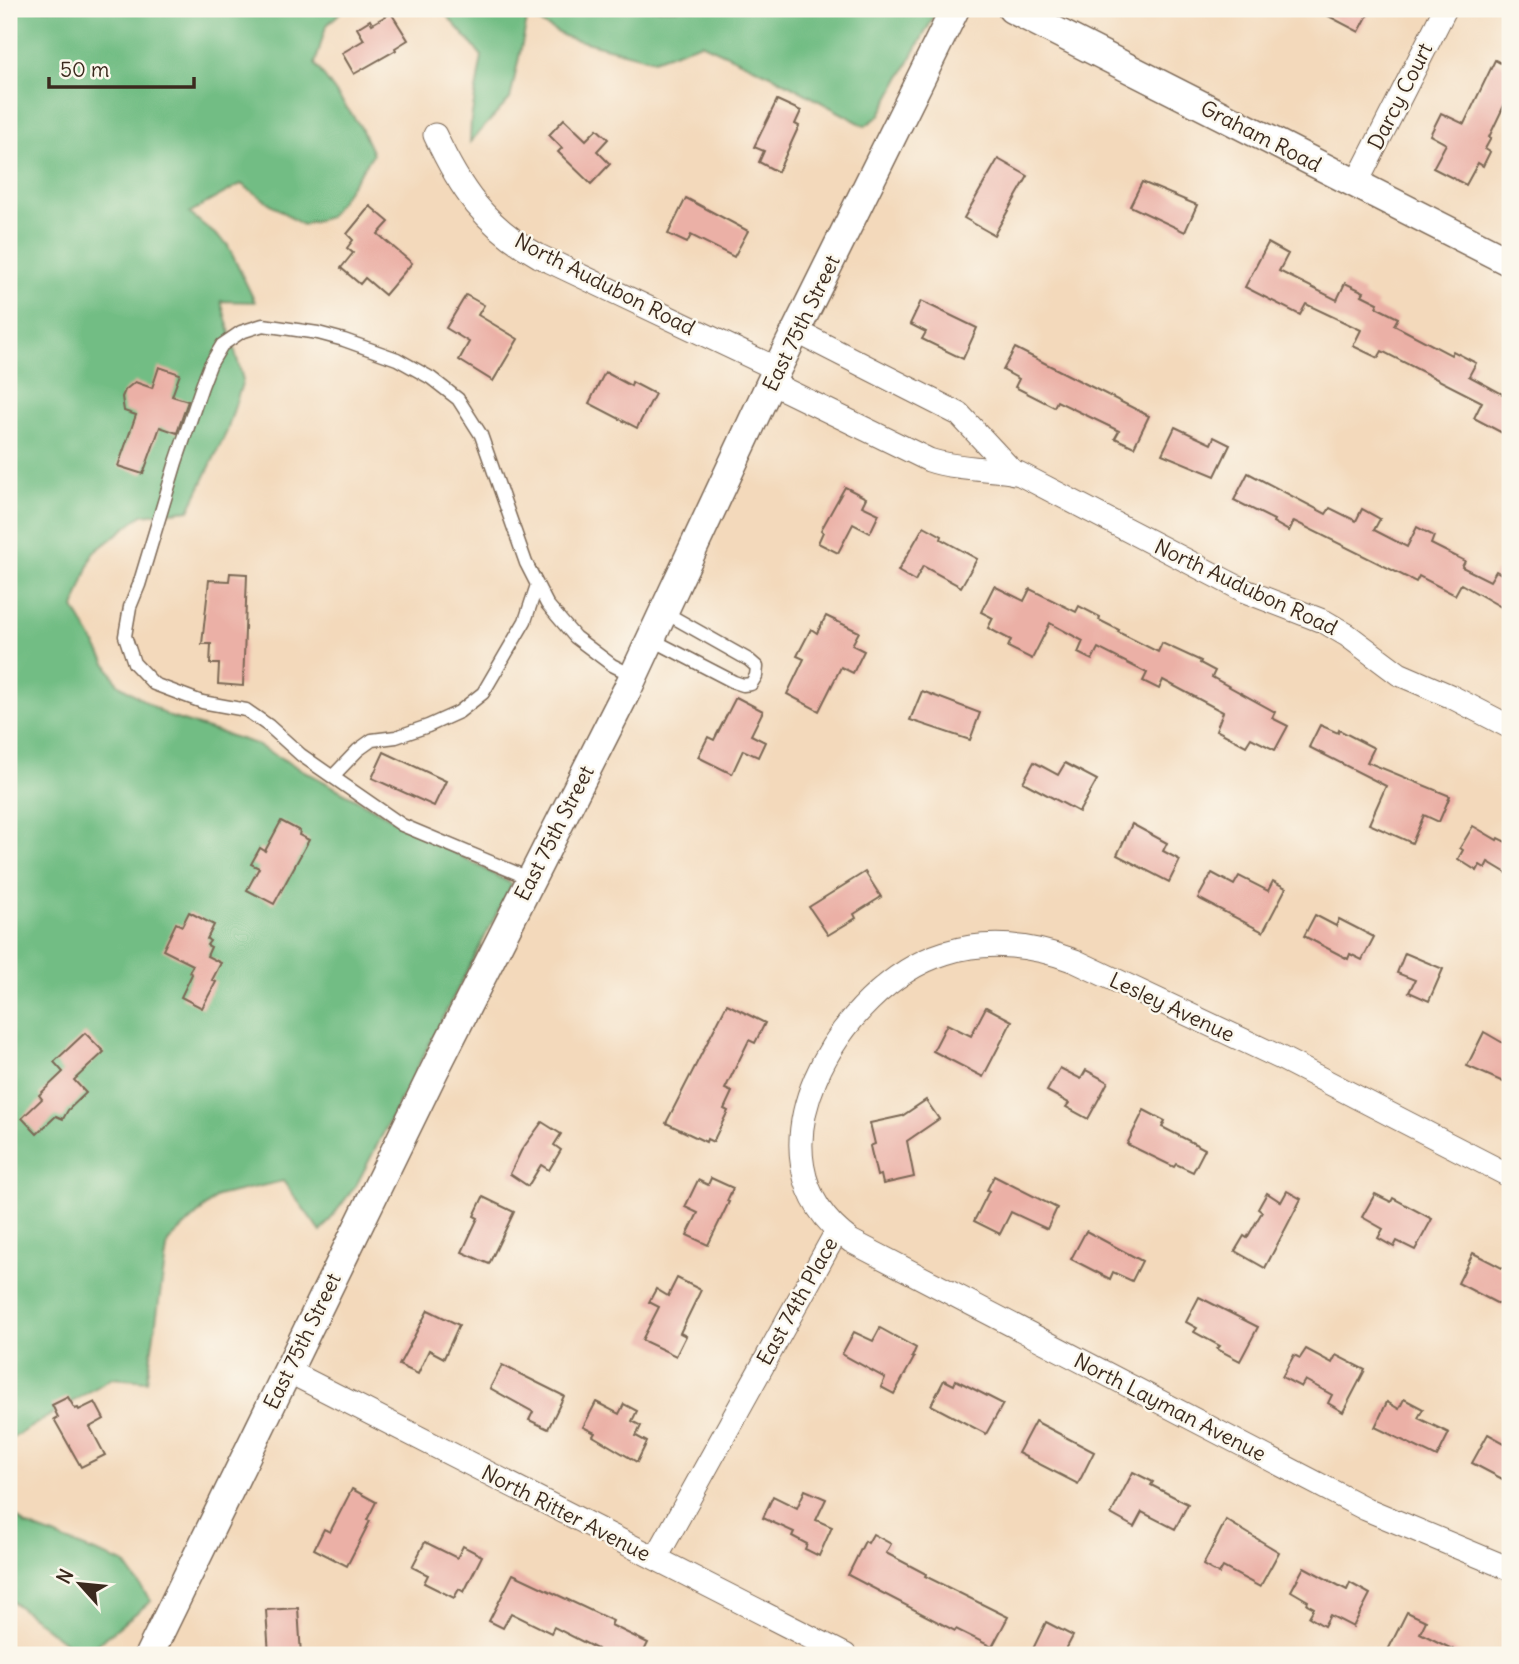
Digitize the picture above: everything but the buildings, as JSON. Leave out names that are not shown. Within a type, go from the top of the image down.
[{"type":"street","name":"East 75th Street","points":[[152,1654],[434,1071],[634,676],[774,376],[955,9]]},
{"type":"street","name":"Graham Road","points":[[1012,9],[1510,262]]},
{"type":"street","name":"Darcy Court","points":[[1356,184],[1444,9]]},
{"type":"street","name":"North Audubon Road","points":[[435,135],[462,189],[486,218],[515,242],[538,256],[774,376],[929,460],[952,466],[1014,472],[1245,591],[1325,622],[1399,674],[1450,696],[1510,727]]},
{"type":"street","name":"North Audubon Road","points":[[796,331],[959,414],[1014,472]]},
{"type":"street","name":"Lesley Avenue","points":[[839,1037],[881,989],[919,964],[944,954],[979,946],[1015,945],[1042,950],[1075,961],[1269,1052],[1510,1176]]},
{"type":"street","name":"East 74th Place","points":[[656,1558],[837,1231],[813,1201],[806,1184],[799,1136],[810,1093],[839,1037]]},
{"type":"street","name":"North Layman Avenue","points":[[837,1231],[899,1268],[1366,1509],[1510,1569]]},
{"type":"street","name":"North Ritter Avenue","points":[[288,1371],[845,1655]]},
{"type":"lane","points":[[531,879],[402,825],[301,755],[270,726],[246,710],[202,702],[154,684],[134,663],[125,636],[130,607],[210,365],[222,345],[240,332],[263,325],[318,333],[397,359],[431,378],[458,399],[481,435],[526,563],[548,604],[575,637],[612,665],[634,676]]},
{"type":"lane","points":[[332,776],[372,740],[396,737],[428,726],[459,712],[482,693],[525,621],[537,585]]},
{"type":"lane","points":[[651,639],[734,682],[751,684],[757,676],[757,667],[749,660],[664,611]]},
{"type":"green space","points":[[9,9],[344,9],[326,26],[315,64],[360,126],[373,154],[329,217],[302,225],[241,184],[189,213],[227,244],[255,302],[221,301],[243,380],[227,431],[189,510],[142,515],[93,553],[74,608],[118,684],[170,717],[253,743],[512,884],[358,1182],[321,1232],[283,1181],[217,1196],[168,1242],[147,1381],[112,1378],[9,1440]]},
{"type":"green space","points":[[441,9],[938,9],[879,116],[865,126],[773,76],[701,43],[654,60],[566,37],[528,16],[510,99],[470,142],[482,56]]},
{"type":"green space","points":[[9,1509],[25,1525],[124,1563],[151,1601],[85,1654],[61,1639],[9,1599]]}]
